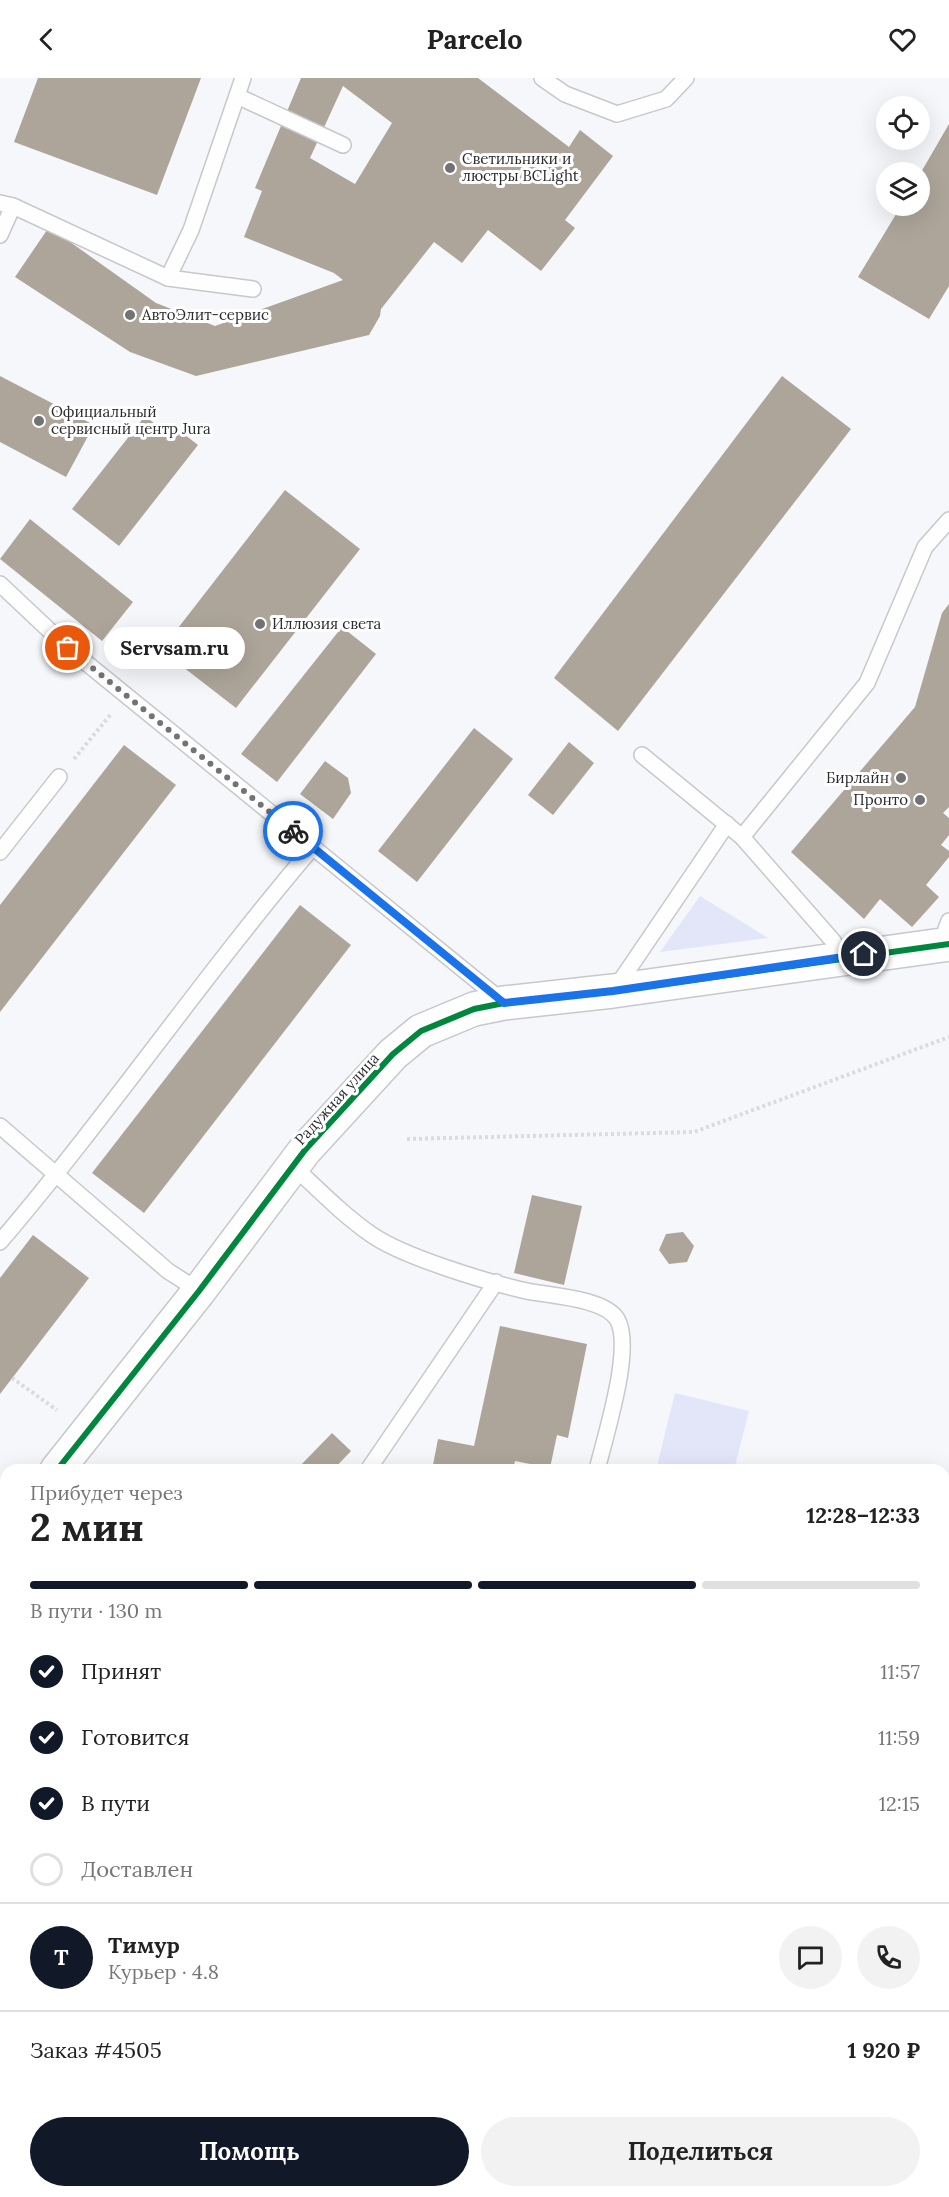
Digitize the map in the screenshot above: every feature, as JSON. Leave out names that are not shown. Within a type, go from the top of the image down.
[{"type":"street","name":"Радужная улица","points":[[62,1464],[199,1291],[293,1166],[393,1054],[421,1031],[474,1009],[504,1003],[613,991],[843,957],[949,944]]},
{"type":"lane","points":[[168,278],[191,230],[243,78]]},
{"type":"lane","points":[[542,78],[565,94],[617,114],[666,99],[686,78]]},
{"type":"lane","points":[[237,96],[343,145]]},
{"type":"lane","points":[[0,235],[6,205],[168,278],[253,289]]},
{"type":"lane","points":[[742,837],[867,683],[924,547],[949,520]]},
{"type":"lane","points":[[0,584],[68,648],[504,1003]]},
{"type":"lane","points":[[642,755],[742,837],[833,941],[843,957]]},
{"type":"lane","points":[[0,852],[59,777]]},
{"type":"lane","points":[[613,991],[727,824]]},
{"type":"lane","points":[[0,1242],[57,1175],[263,906],[313,847]]},
{"type":"lane","points":[[949,921],[946,929],[949,944]]},
{"type":"lane","points":[[0,1126],[168,1271],[199,1291]]},
{"type":"lane","points":[[293,1166],[348,1217],[375,1237],[420,1257],[522,1290],[598,1304],[616,1317],[623,1334],[623,1356],[598,1464]]},
{"type":"lane","points":[[372,1464],[496,1281]]},
{"type":"path","points":[[59,777],[126,695]]},
{"type":"path","points":[[407,1139],[694,1132],[949,1037]]},
{"type":"path","points":[[12,1378],[57,1410]]},
{"type":"shaded area","points":[[700,896],[768,938],[660,952]]},
{"type":"shaded area","points":[[675,1393],[749,1411],[736,1464],[657,1464]]},
{"type":"building","points":[[38,78],[201,78],[157,195],[14,142]]},
{"type":"building","points":[[301,78],[478,78],[569,147],[580,130],[613,156],[565,220],[575,228],[541,271],[488,230],[462,263],[434,242],[381,309],[380,316],[369,335],[196,376],[130,352],[15,277],[49,227],[156,303],[215,326],[343,280],[334,273],[244,237],[262,191],[255,188]],"holes":[[[343,86],[392,123],[355,184],[310,158]]]},
{"type":"building","points":[[949,124],[949,286],[929,319],[858,277],[895,216],[930,216],[930,162],[927,162]]},
{"type":"building","points":[[0,376],[94,425],[66,477],[0,442]]},
{"type":"building","points":[[782,376],[851,429],[618,731],[554,678]]},
{"type":"building","points":[[145,416],[174,439],[180,431],[198,445],[119,546],[72,509]]},
{"type":"building","points":[[285,490],[360,549],[236,708],[161,650]]},
{"type":"building","points":[[30,519],[133,602],[102,641],[0,559]]},
{"type":"building","points":[[949,604],[949,807],[943,813],[949,818],[949,835],[941,845],[949,851],[949,857],[926,885],[939,897],[912,927],[880,899],[864,919],[791,852],[915,707],[942,613]]},
{"type":"building","points":[[342,627],[376,654],[277,782],[241,754]]},
{"type":"building","points":[[474,728],[513,759],[417,882],[378,851]]},
{"type":"building","points":[[569,742],[594,763],[553,815],[528,795]]},
{"type":"building","points":[[124,745],[176,785],[0,1012],[0,905]]},
{"type":"building","points":[[325,761],[348,778],[351,793],[333,819],[300,794]]},
{"type":"building","points":[[300,905],[351,945],[144,1213],[92,1173]]},
{"type":"building","points":[[532,1195],[582,1206],[564,1285],[514,1273]]},
{"type":"building","points":[[683,1232],[694,1246],[687,1262],[669,1264],[659,1250],[666,1234]]},
{"type":"building","points":[[33,1235],[89,1278],[0,1394],[0,1278]]},
{"type":"building","points":[[500,1326],[587,1344],[568,1438],[557,1435],[551,1464],[515,1461],[514,1464],[433,1464],[438,1439],[474,1446]]},
{"type":"building","points":[[332,1433],[351,1451],[339,1464],[302,1464]]},
{"type":"cycle path","points":[[62,1464],[199,1291],[305,1150],[393,1054],[421,1031],[474,1009],[504,1003],[613,991],[949,944]]},
{"type":"way so far","points":[[68,648],[293,831]]},
{"type":"place","name":"Светильники и люстры BCLight","points":[[450,168]]},
{"type":"place","name":"АвтоЭлит-сервис","points":[[130,315]]},
{"type":"place","name":"Официальный сервисный центр Jura","points":[[39,421]]},
{"type":"place","name":"Иллюзия света","points":[[260,624]]},
{"type":"place","name":"Servsam.ru","points":[[68,648]]},
{"type":"place","name":"Бирлайн","points":[[901,778]]},
{"type":"place","name":"Пронто","points":[[920,800]]},
{"type":"route","points":[[293,831],[504,1003],[613,991],[864,954]]}]
